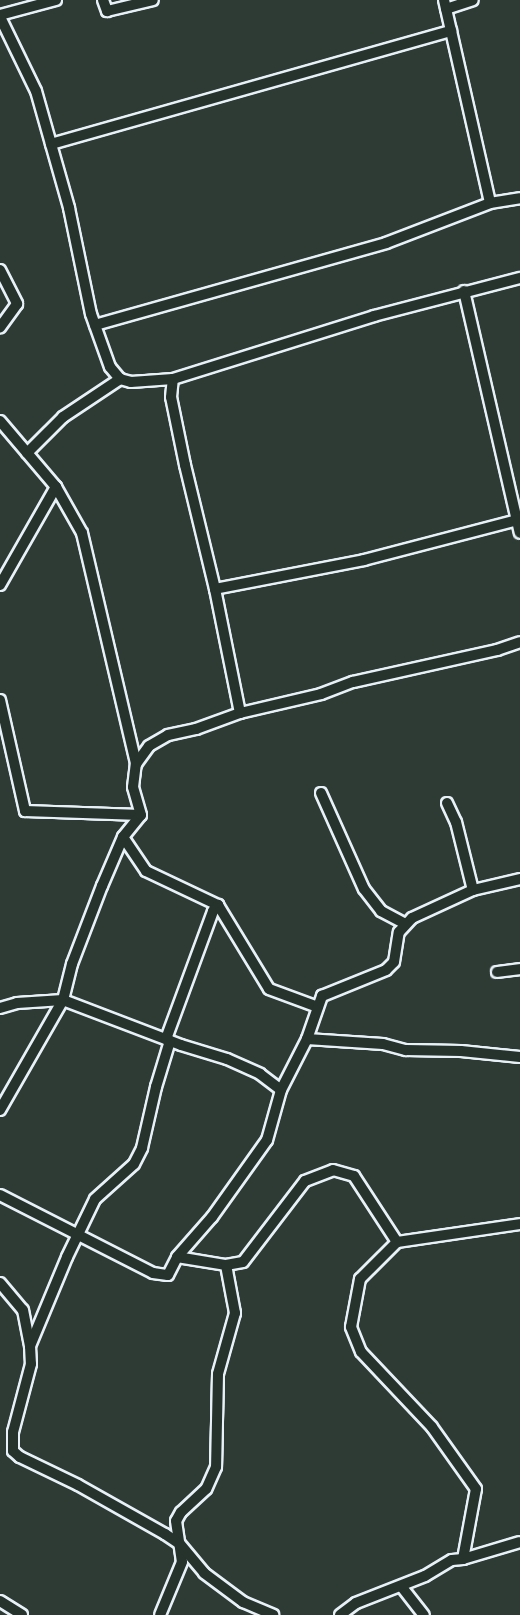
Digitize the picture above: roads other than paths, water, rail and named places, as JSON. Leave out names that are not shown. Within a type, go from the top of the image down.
[{"type":"street","points":[[56,0],[0,16],[36,91],[69,208],[95,326],[110,367],[120,379],[131,382],[173,379],[464,291],[520,278]]},
{"type":"street","points":[[103,0],[107,12],[153,0]]},
{"type":"street","points":[[473,0],[445,4],[490,203]]},
{"type":"street","points":[[51,144],[451,31]]},
{"type":"street","points":[[95,326],[386,243],[490,203],[520,198]]},
{"type":"street","points":[[0,270],[17,304],[0,327]]},
{"type":"street","points":[[464,291],[520,533]]},
{"type":"street","points":[[27,453],[63,417],[120,379]]},
{"type":"street","points":[[173,379],[171,397],[182,454],[215,589],[240,713]]},
{"type":"street","points":[[0,421],[56,487],[82,533],[136,765],[133,787],[141,815]]},
{"type":"street","points":[[0,585],[56,487]]},
{"type":"street","points":[[215,589],[364,560],[518,520]]},
{"type":"street","points":[[136,765],[149,746],[168,735],[196,729],[240,713],[321,694],[353,682],[497,650],[520,642]]},
{"type":"street","points":[[0,700],[25,811],[141,815]]},
{"type":"street","points":[[321,793],[364,889],[381,911],[405,924]]},
{"type":"street","points":[[447,803],[456,822],[473,890]]},
{"type":"street","points":[[0,1110],[63,1000],[72,964],[123,837],[141,815]]},
{"type":"street","points":[[123,837],[146,871],[218,905],[269,989],[318,1007]]},
{"type":"street","points":[[0,1195],[153,1273],[168,1275],[177,1257],[212,1217],[267,1140],[281,1090],[307,1039],[322,996],[386,970],[394,962],[399,932],[405,924],[432,907],[473,890],[520,879]]},
{"type":"street","points":[[170,1041],[166,1039],[213,911],[218,905]]},
{"type":"street","points":[[497,972],[520,969]]},
{"type":"street","points":[[0,1008],[17,1003],[63,1000],[170,1041],[227,1059],[260,1074],[281,1090]]},
{"type":"street","points":[[307,1039],[382,1044],[415,1051],[461,1051],[520,1057]]},
{"type":"street","points":[[30,1346],[95,1199],[134,1164],[142,1149],[156,1087],[170,1041]]},
{"type":"street","points":[[177,1257],[226,1265],[243,1262],[305,1181],[333,1170],[354,1176],[397,1242]]},
{"type":"street","points":[[463,1559],[476,1489],[432,1427],[361,1352],[351,1327],[360,1279],[397,1242],[520,1224]]},
{"type":"street","points":[[160,1615],[182,1562],[176,1521],[181,1512],[206,1489],[216,1467],[218,1374],[235,1313],[226,1265]]},
{"type":"street","points":[[0,1283],[22,1310],[30,1346],[31,1364],[13,1432],[13,1450]]},
{"type":"street","points":[[0,1447],[13,1450],[180,1544],[204,1573],[243,1602],[273,1615]]},
{"type":"street","points":[[340,1615],[356,1603],[425,1576],[452,1560],[463,1559],[520,1542]]},
{"type":"street","points":[[401,1586],[424,1615]]},
{"type":"street","points":[[0,1601],[22,1615]]}]
